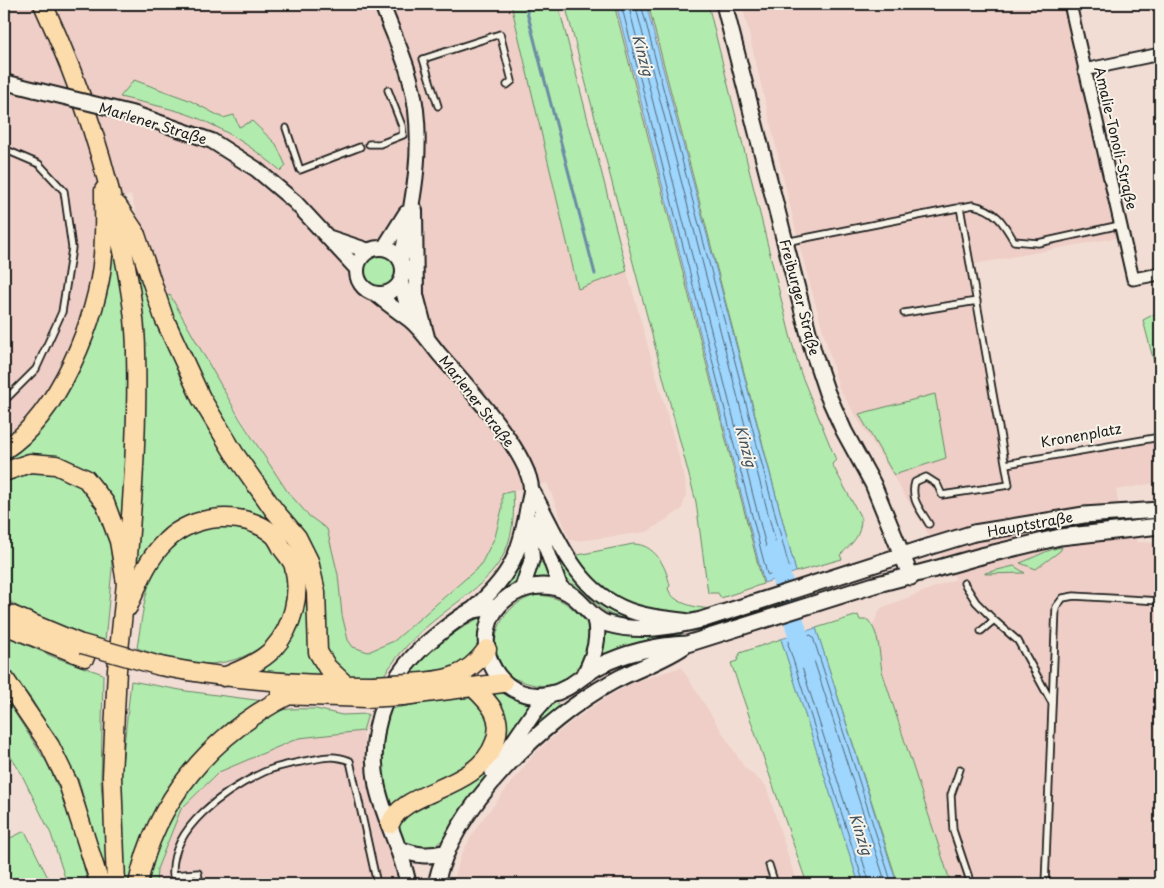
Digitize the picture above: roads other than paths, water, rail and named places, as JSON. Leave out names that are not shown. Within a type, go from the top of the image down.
[{"type":"main road","points":[[43,4],[78,83],[104,162],[114,201],[130,288],[136,352],[136,431],[112,776],[116,884]]},
{"type":"main road","name":"Freiburger Straße","points":[[724,4],[813,351],[827,394],[844,431],[873,484],[911,577]]},
{"type":"main road","points":[[4,450],[35,422],[59,388],[81,345],[98,292],[103,256],[104,162]]},
{"type":"main road","points":[[114,201],[135,232],[164,318],[200,398],[234,453],[274,510],[297,537],[309,562],[316,592],[318,652],[327,667],[346,685]]},
{"type":"main road","points":[[4,472],[30,463],[56,465],[86,479],[105,503],[119,541],[126,583]]},
{"type":"main road","name":"Hauptstraße","points":[[692,622],[974,533],[1084,515],[1160,510]]},
{"type":"main road","points":[[122,618],[147,565],[165,542],[180,529],[202,520],[226,518],[252,523],[274,536],[294,565],[297,596],[287,631],[272,650],[252,664],[224,677]]},
{"type":"main road","name":"Hauptstraße","points":[[687,644],[854,591],[911,577],[981,556],[1060,537],[1157,527]]},
{"type":"main road","points":[[503,683],[493,670],[487,650],[488,628],[498,607],[509,596],[522,589],[535,586],[561,589],[572,595],[594,616],[606,623],[629,627],[668,627],[692,622]]},
{"type":"main road","points":[[408,884],[378,787],[374,761],[374,737],[379,714],[396,677],[410,658],[443,630],[472,612],[498,607]]},
{"type":"main road","points":[[4,612],[84,650]]},
{"type":"main road","points":[[585,674],[593,656],[596,642],[597,629],[594,616]]},
{"type":"main road","points":[[4,625],[160,672],[287,696],[473,687],[503,683],[534,695],[549,695],[564,690],[585,674],[613,660],[668,645],[687,644]]},
{"type":"main road","points":[[484,791],[523,750],[568,710],[613,681],[672,656],[687,644]]},
{"type":"main road","points":[[406,689],[455,677],[470,669],[487,650]]},
{"type":"main road","points":[[160,672],[286,684],[346,685],[370,692]]},
{"type":"main road","points":[[4,678],[50,746],[68,783],[100,884]]},
{"type":"main road","points":[[390,824],[398,811],[468,776],[492,752],[497,738],[498,723],[496,710],[473,687]]},
{"type":"main road","points":[[436,884],[456,832],[484,791],[496,766],[534,712],[549,695]]},
{"type":"main road","points":[[138,884],[142,862],[154,828],[170,799],[198,766],[241,723],[287,696]]},
{"type":"main road","points":[[398,848],[419,855],[432,856],[447,852]]},
{"type":"street","points":[[382,4],[411,82],[417,116],[418,167],[401,260],[404,272],[401,283],[391,292],[377,295],[362,285],[357,270],[363,256],[369,251],[384,248],[394,252],[401,260]]},
{"type":"street","name":"Amalie-Tonoli-Straße","points":[[1070,4],[1133,279],[1160,274]]},
{"type":"street","points":[[1084,70],[1160,54]]},
{"type":"street","name":"Marlener Straße","points":[[4,82],[135,114],[212,141],[256,169],[295,202],[329,237],[357,270]]},
{"type":"street","points":[[384,248],[394,235],[412,198]]},
{"type":"street","points":[[412,198],[417,220],[416,295],[428,340]]},
{"type":"street","name":"Marlener Straße","points":[[329,237],[369,251]]},
{"type":"street","name":"Marlener Straße","points":[[401,283],[411,321]]},
{"type":"street","name":"Marlener Straße","points":[[377,295],[396,312],[411,321],[508,438],[520,458],[531,489],[543,539],[561,589]]},
{"type":"street","points":[[534,506],[574,568],[592,588],[623,608],[638,614],[692,622]]},
{"type":"street","name":"Marlener Straße","points":[[522,589],[532,560],[534,506]]},
{"type":"street","name":"Marlener Straße","points":[[472,612],[494,591],[507,574],[534,506]]},
{"type":"lane","points":[[438,106],[423,60],[500,34],[512,81],[507,84]]},
{"type":"lane","points":[[369,144],[380,144],[403,135],[402,126],[388,90]]},
{"type":"lane","points":[[286,128],[300,170],[360,148]]},
{"type":"lane","points":[[4,149],[39,164],[64,192],[72,248],[62,312],[36,369],[4,401]]},
{"type":"lane","points":[[785,242],[973,205],[988,208],[1002,219],[1014,241],[1038,243],[1120,225]]},
{"type":"lane","points":[[929,524],[915,501],[912,492],[915,482],[926,477],[937,484],[942,495],[1009,485],[960,207]]},
{"type":"lane","points":[[904,313],[977,301]]},
{"type":"lane","name":"Kronenplatz","points":[[1006,464],[1160,437]]},
{"type":"lane","points":[[964,583],[976,602],[1018,641],[1052,703]]},
{"type":"lane","points":[[1045,884],[1056,607],[1063,598],[1074,596],[1160,601]]},
{"type":"lane","points":[[981,630],[994,620]]},
{"type":"lane","points":[[200,884],[198,873],[173,875],[172,865],[183,837],[192,823],[206,808],[264,772],[280,766],[335,756],[350,760],[376,884]]},
{"type":"lane","points":[[960,769],[951,795],[953,830],[971,884]]},
{"type":"lane","points":[[769,865],[775,884]]},
{"type":"water","points":[[616,4],[646,4],[796,572],[764,583]]},
{"type":"water","points":[[816,628],[897,884],[859,884],[781,639]]},
{"type":"waterway","points":[[525,4],[595,274]]},
{"type":"waterway","name":"Kinzig","points":[[774,552],[805,659]]}]
